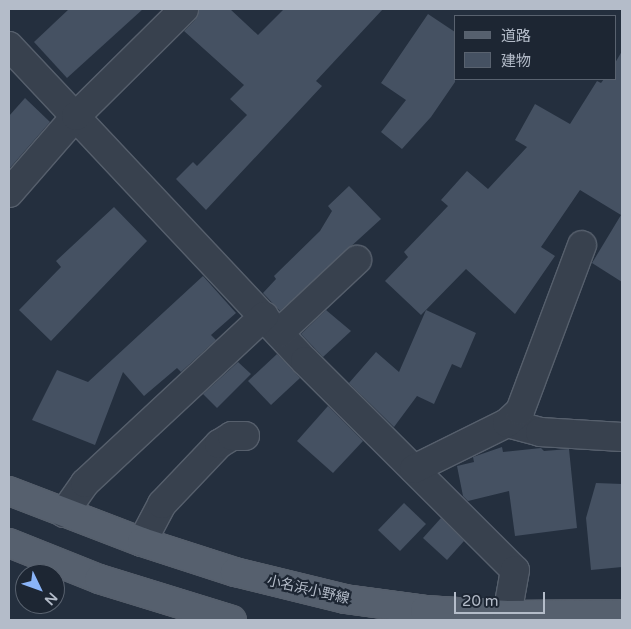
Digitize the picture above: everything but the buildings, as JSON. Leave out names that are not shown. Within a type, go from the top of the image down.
[{"type":"main road","name":"小名浜小野線","points":[[9,491],[142,542],[235,572],[345,599],[425,610],[507,615],[622,614]]},
{"type":"main road","points":[[9,543],[99,579],[232,620]]},
{"type":"street","points":[[9,192],[76,116],[184,9]]},
{"type":"street","points":[[9,46],[272,324],[516,570],[507,615]]},
{"type":"street","points":[[414,469],[507,423],[520,411],[582,245]]},
{"type":"street","points":[[64,513],[85,483],[272,324],[357,260]]},
{"type":"street","points":[[507,423],[540,432],[622,437]]},
{"type":"street","points":[[142,542],[158,510],[219,444],[232,436],[245,436]]}]
